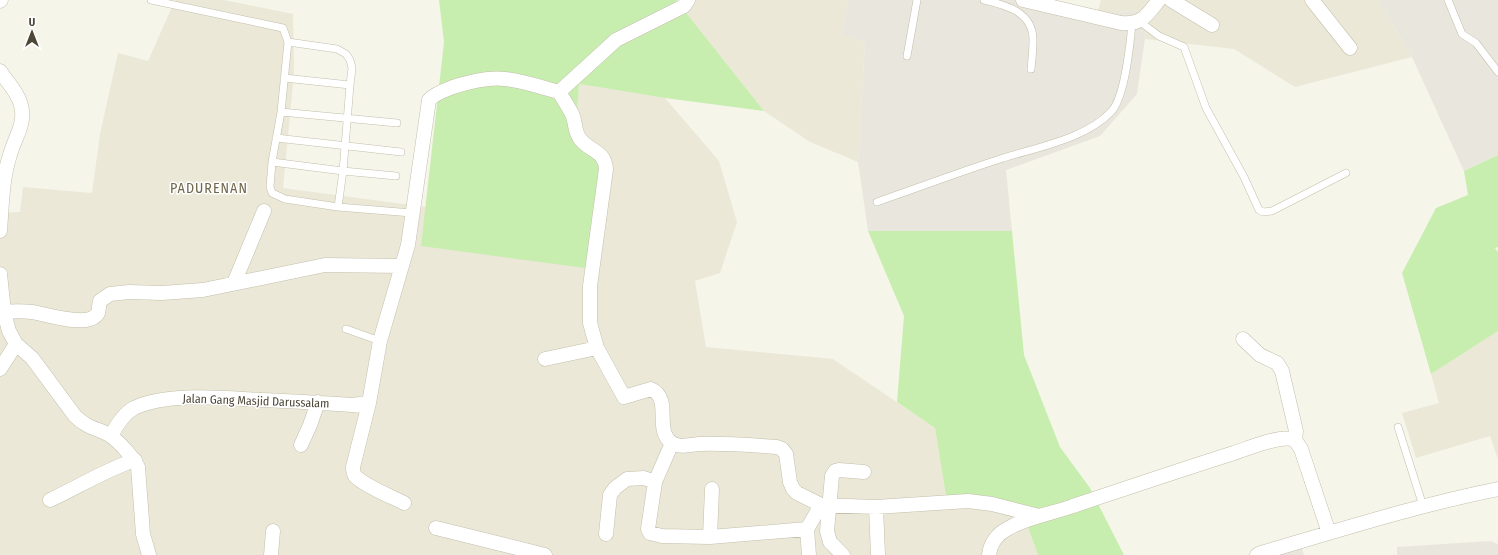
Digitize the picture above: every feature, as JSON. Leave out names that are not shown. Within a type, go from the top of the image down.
[{"type":"street","points":[[559,92],[616,40],[684,6],[688,0]]},
{"type":"street","points":[[1023,0],[1060,10],[1121,23],[1135,23],[1143,19],[1159,0]]},
{"type":"street","points":[[1171,0],[1212,26]]},
{"type":"street","points":[[1312,0],[1350,48]]},
{"type":"street","points":[[0,71],[18,96],[23,112],[22,124],[10,155],[4,163],[5,180],[0,231]]},
{"type":"street","points":[[404,503],[381,492],[356,477],[353,472],[353,461],[369,403],[380,341],[408,245],[429,100],[431,97],[448,89],[471,82],[504,79],[559,92],[572,114],[577,135],[602,156],[606,162],[599,229],[590,286],[590,323],[597,348],[624,397],[651,389],[659,395],[662,405],[665,435],[672,443],[679,446],[715,443],[777,447],[782,449],[786,454],[790,482],[793,489],[797,493],[826,506],[876,507],[968,502],[992,504],[1039,516]]},
{"type":"street","points":[[234,283],[264,211]]},
{"type":"street","points":[[4,321],[19,310],[55,316],[64,320],[81,321],[91,319],[98,313],[100,301],[110,294],[129,292],[162,293],[203,290],[325,265],[402,266]]},
{"type":"street","points":[[0,274],[4,321],[16,344],[32,358],[75,416],[83,424],[111,436],[135,460],[138,467],[143,534],[149,555]]},
{"type":"street","points":[[1243,339],[1260,355],[1277,363],[1282,371],[1296,431],[1295,440],[1304,456],[1329,532]]},
{"type":"street","points":[[0,369],[16,344]]},
{"type":"street","points":[[545,359],[597,348]]},
{"type":"street","name":"Jalan Gang Masjid Darussalam","points":[[111,436],[119,421],[133,409],[154,401],[181,398],[218,398],[318,402],[352,405],[369,403]]},
{"type":"street","points":[[301,446],[318,402]]},
{"type":"street","points":[[989,555],[992,544],[1003,531],[1039,516],[1069,508],[1185,468],[1274,440],[1288,438],[1295,440]]},
{"type":"street","points":[[672,443],[655,482],[648,531],[662,536],[710,537],[807,530]]},
{"type":"street","points":[[50,500],[78,488],[120,465],[135,460]]},
{"type":"street","points":[[843,555],[830,542],[828,531],[826,506],[833,473],[839,470],[864,472]]},
{"type":"street","points":[[606,534],[610,495],[615,488],[627,479],[644,478],[655,482]]},
{"type":"street","points":[[710,537],[712,489]]},
{"type":"street","points":[[1257,555],[1261,552],[1423,506],[1472,493],[1498,489]]},
{"type":"street","points":[[809,555],[807,530],[826,506]]},
{"type":"street","points":[[876,507],[878,555]]},
{"type":"street","points":[[436,528],[545,555]]},
{"type":"street","points":[[271,555],[273,531]]},
{"type":"lane","points":[[151,0],[283,28],[288,42],[282,112],[272,162],[270,187],[272,194],[285,199],[338,207],[412,213]]},
{"type":"lane","points":[[907,56],[917,0]]},
{"type":"lane","points":[[984,0],[1006,5],[1029,22],[1033,39],[1031,69]]},
{"type":"lane","points":[[1448,0],[1462,34],[1476,43],[1498,72]]},
{"type":"lane","points":[[877,202],[998,160],[1063,140],[1095,125],[1112,111],[1120,94],[1135,23],[1184,47],[1206,108],[1244,177],[1259,210],[1263,212],[1272,211],[1346,173]]},
{"type":"lane","points":[[288,42],[337,49],[346,54],[350,60],[352,68],[343,171],[338,207]]},
{"type":"lane","points":[[284,78],[350,85]]},
{"type":"lane","points":[[282,112],[347,117],[397,123]]},
{"type":"lane","points":[[276,138],[401,152]]},
{"type":"lane","points":[[272,162],[396,176]]},
{"type":"lane","points":[[346,329],[380,341]]},
{"type":"lane","points":[[1398,427],[1423,506]]},
{"type":"shaded area","points":[[175,0],[224,0],[293,14],[294,73],[283,188],[426,207],[422,246],[575,141],[579,84],[665,98],[719,161],[737,222],[720,273],[695,281],[706,347],[833,359],[935,428],[946,496],[1021,508],[1038,555],[0,555],[0,213],[20,212],[23,187],[92,193],[100,134],[118,53],[148,61]]},
{"type":"shaded area","points":[[676,0],[849,0],[840,35],[865,42],[858,162],[810,142],[764,111]]},
{"type":"shaded area","points":[[849,0],[1053,0],[1097,13],[1149,10],[1137,94],[1100,136],[1006,170],[1012,231],[868,231],[858,162],[865,42],[840,35]]},
{"type":"shaded area","points":[[1101,0],[1378,0],[1412,57],[1295,87],[1234,49],[1145,39],[1149,10],[1097,13]]},
{"type":"shaded area","points":[[1378,0],[1498,0],[1498,155],[1464,171],[1412,57]]},
{"type":"shaded area","points":[[1498,331],[1498,459],[1490,436],[1416,458],[1402,413],[1439,403],[1431,374]]},
{"type":"shaded area","points":[[1299,539],[1304,555],[1257,555]]},
{"type":"shaded area","points":[[1490,541],[1498,544],[1498,555],[1397,555],[1397,547]]},
{"type":"green space","points":[[439,0],[676,0],[764,111],[665,98],[579,84],[575,141],[604,164],[600,270],[421,246],[444,42]]},
{"type":"green space","points":[[1498,155],[1498,247],[1495,248],[1498,252],[1498,331],[1431,374],[1402,273],[1436,208],[1468,195],[1464,171]]},
{"type":"green space","points":[[868,231],[1012,231],[1024,355],[1060,447],[1090,488],[1124,555],[1038,555],[1021,508],[946,496],[935,428],[897,402],[904,316]]},
{"type":"district","name":"PADURENAN","points":[[209,188]]}]
